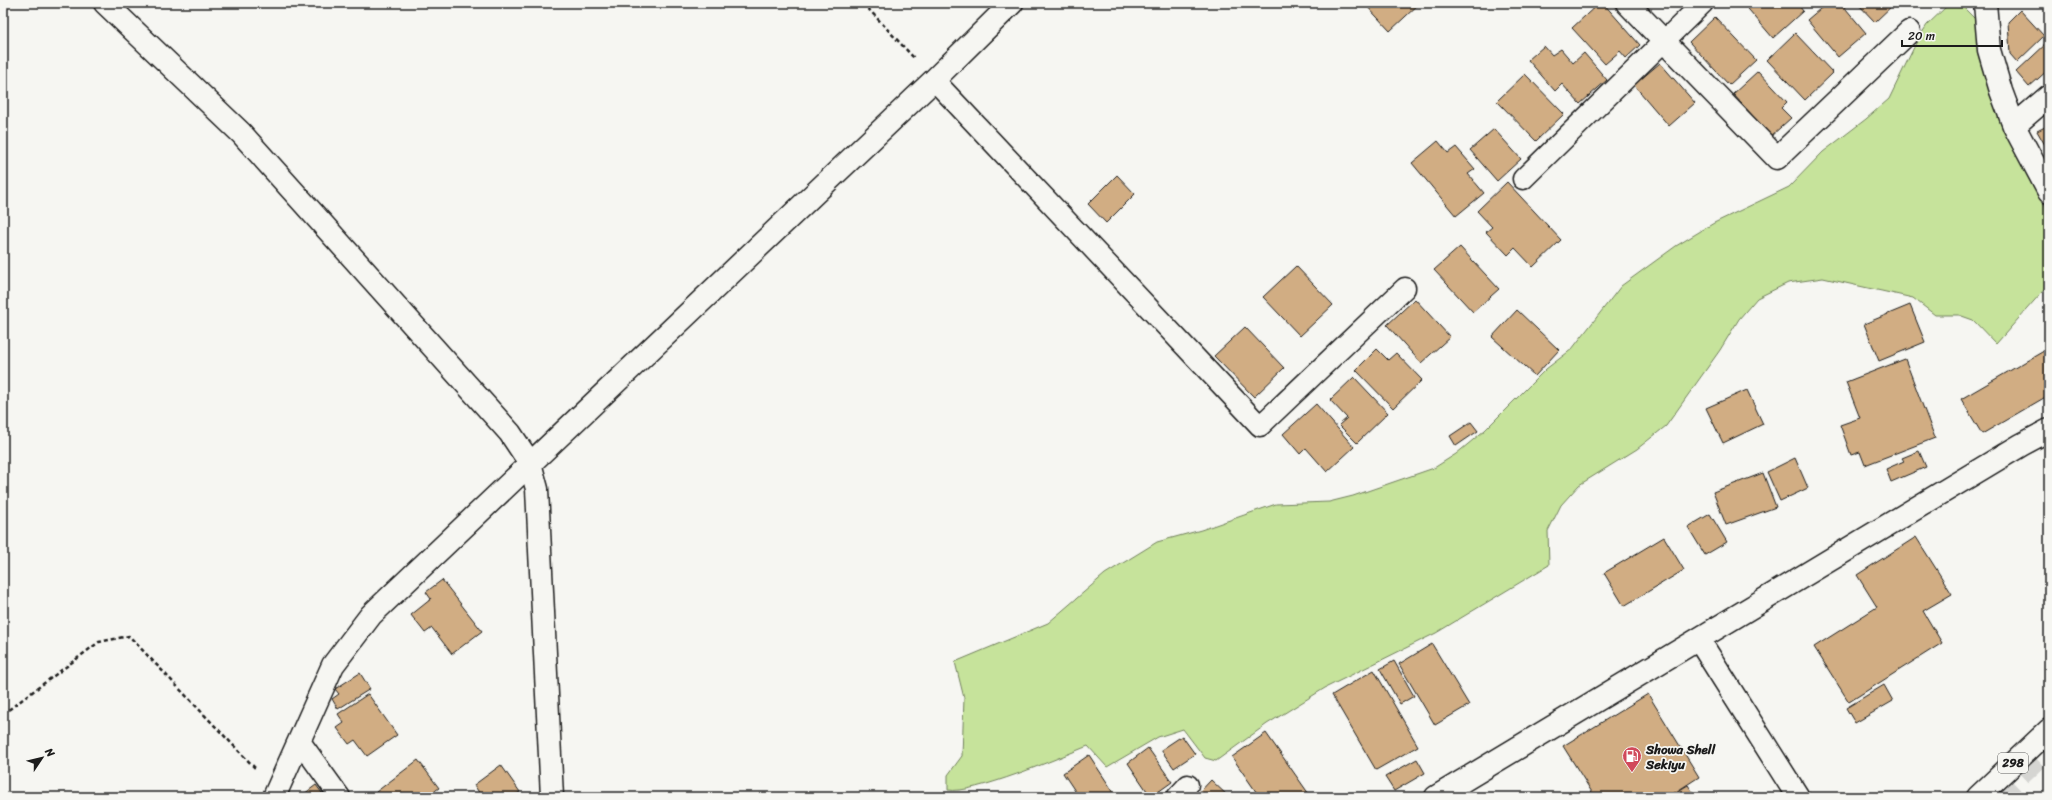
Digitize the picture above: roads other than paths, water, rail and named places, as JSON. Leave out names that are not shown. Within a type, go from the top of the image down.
[{"type":"main road","points":[[105,3],[241,133],[510,433],[530,463],[537,489],[552,797]]},
{"type":"main road","points":[[275,794],[333,665],[371,614],[934,80],[1012,3]]},
{"type":"main road","points":[[1628,3],[1776,158],[1909,32]]},
{"type":"main road","points":[[1985,3],[1989,50],[2014,126],[2049,192]]},
{"type":"main road","points":[[2014,126],[2049,96]]},
{"type":"main road","points":[[1436,797],[2007,453],[2049,430]]},
{"type":"main road","points":[[1698,640],[1798,797]]},
{"type":"main road","name":"298","points":[[1978,797],[2049,730]]},
{"type":"lane","points":[[1523,179],[1703,3]]},
{"type":"lane","points":[[934,80],[1260,426],[1405,288]]},
{"type":"lane","points":[[300,740],[340,797]]},
{"type":"tunnel","points":[[1997,797],[2049,748]]},
{"type":"place","name":"Showa Shell Sekiyu","points":[[1632,773]]}]
